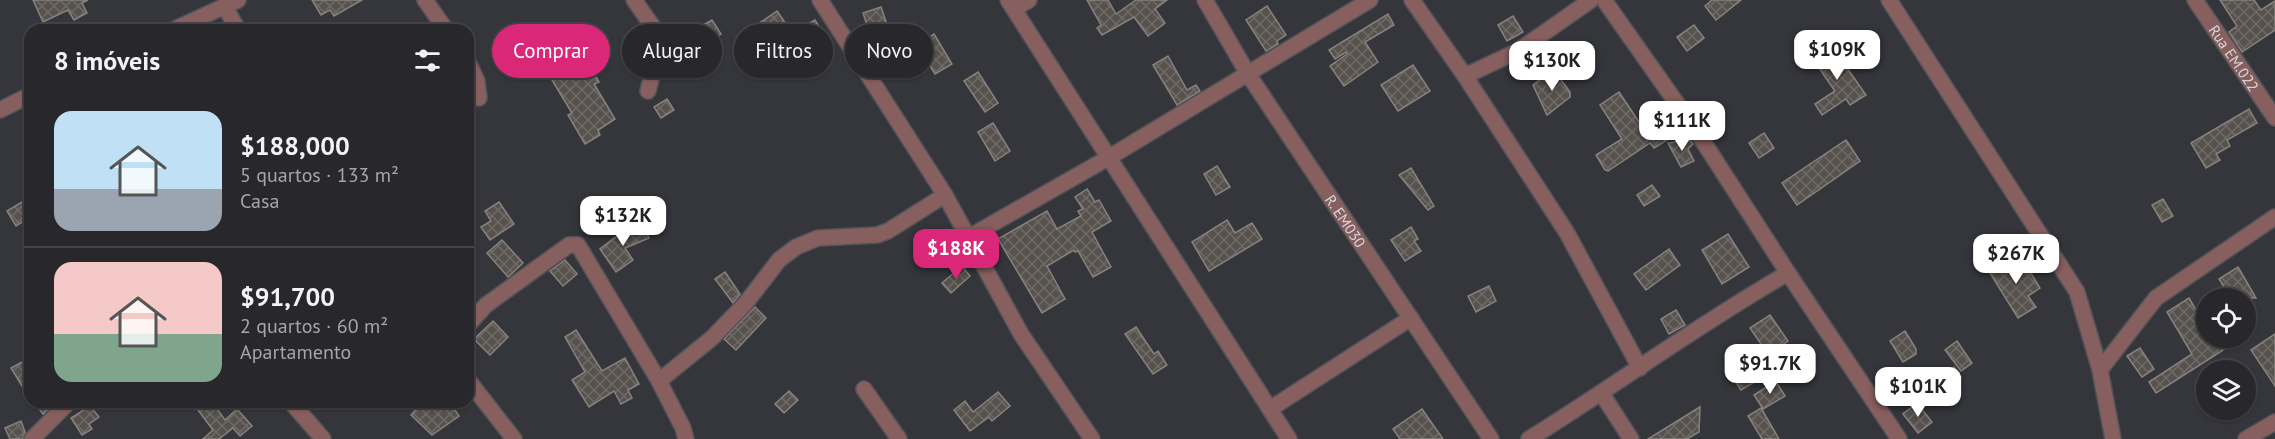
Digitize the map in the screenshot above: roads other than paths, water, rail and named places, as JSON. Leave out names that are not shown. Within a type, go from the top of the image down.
[{"type":"street","points":[[425,0],[442,24]]},
{"type":"street","points":[[634,0],[661,38],[648,91]]},
{"type":"street","points":[[820,0],[945,195],[1021,334],[1092,439]]},
{"type":"street","points":[[1029,0],[1011,4],[1290,439]]},
{"type":"street","name":"R. EM030","points":[[1205,0],[1248,74],[1491,439]]},
{"type":"street","points":[[969,237],[1108,158],[1370,0]]},
{"type":"street","points":[[1412,0],[1465,76],[1567,233],[1640,368]]},
{"type":"street","points":[[1465,76],[1518,51],[1591,0]]},
{"type":"street","points":[[1604,0],[1697,132],[1899,439]]},
{"type":"street","points":[[1890,0],[2077,292],[2100,370],[2113,439]]},
{"type":"street","name":"Rua EM.022","points":[[2195,0],[2275,117]]},
{"type":"street","points":[[186,24],[231,4],[236,24]]},
{"type":"street","points":[[474,75],[479,98]]},
{"type":"street","points":[[0,110],[24,98]]},
{"type":"street","points":[[659,381],[712,338],[745,304],[779,260],[796,247],[818,238],[878,235],[945,195]]},
{"type":"street","points":[[2100,370],[2156,298],[2275,217]]},
{"type":"street","points":[[474,318],[486,305],[569,244],[578,245],[659,381],[683,428],[686,439]]},
{"type":"street","points":[[1529,439],[1602,394],[1738,302],[1788,273]]},
{"type":"street","points":[[1270,409],[1411,318]]},
{"type":"street","points":[[474,388],[514,439]]},
{"type":"street","points":[[864,389],[899,439]]},
{"type":"street","points":[[1602,394],[1631,439]]},
{"type":"street","points":[[33,439],[63,408]]},
{"type":"street","points":[[296,408],[323,439]]},
{"type":"street","points":[[2246,439],[2275,422]]}]
